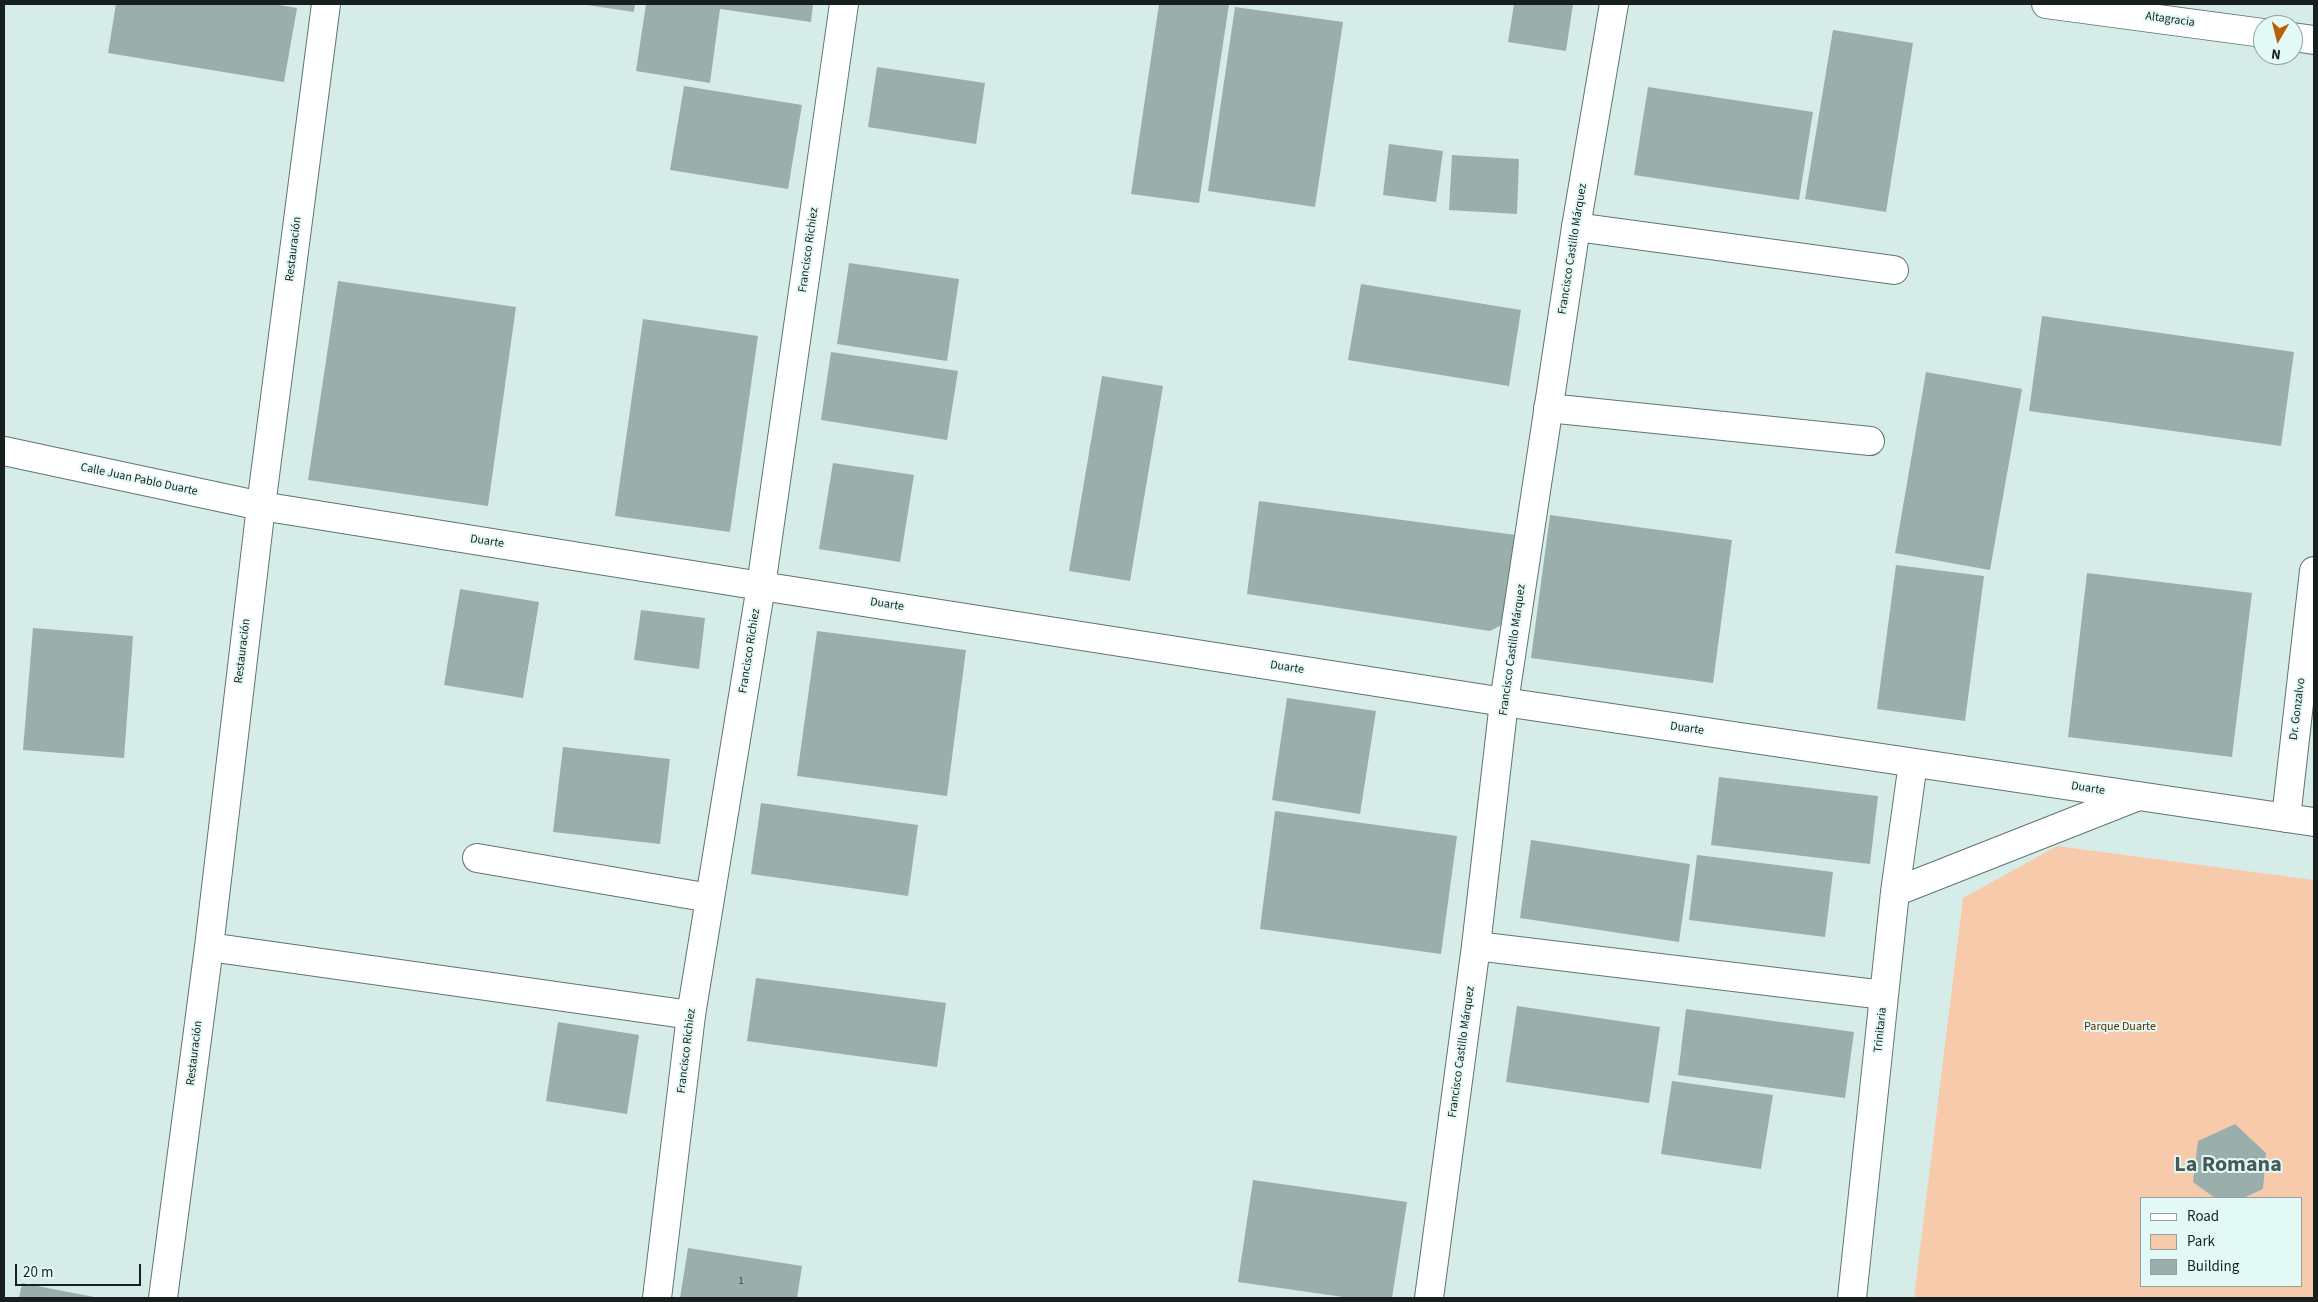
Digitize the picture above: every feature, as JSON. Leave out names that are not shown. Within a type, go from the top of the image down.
[{"type":"street","name":"Restauración","points":[[163,1298],[209,947],[260,506],[326,4]]},
{"type":"street","name":"Francisco Richiez","points":[[657,1298],[691,1015],[761,586],[844,4]]},
{"type":"street","name":"Francisco Castillo Márquez","points":[[1429,1298],[1476,946],[1504,702],[1576,228],[1614,4]]},
{"type":"street","name":"Altagracia","points":[[2046,4],[2253,32]]},
{"type":"street","points":[[1576,228],[1894,270]]},
{"type":"street","points":[[1548,408],[1870,441]]},
{"type":"street","name":"Calle Juan Pablo Duarte","points":[[11,453],[260,506]]},
{"type":"street","name":"Duarte","points":[[260,506],[1504,702],[2314,822]]},
{"type":"street","name":"Dr. Gonzalvo","points":[[2286,818],[2314,571]]},
{"type":"street","name":"Trinitaria","points":[[1852,1298],[1895,892],[1913,762]]},
{"type":"street","points":[[1895,892],[2137,796]]},
{"type":"street","points":[[477,858],[710,898]]},
{"type":"street","points":[[1476,946],[1884,995]]},
{"type":"street","points":[[209,947],[691,1015]]},
{"type":"green space","name":"Parque Duarte","points":[[2057,846],[2314,880],[2314,1298],[1914,1298],[1963,898]]},
{"type":"building","points":[[116,4],[273,4],[297,8],[284,82],[108,53]]},
{"type":"building","points":[[580,4],[635,4],[634,12]]},
{"type":"building","points":[[646,4],[813,4],[811,22],[720,9],[710,83],[636,71]]},
{"type":"building","points":[[1159,4],[1229,4],[1199,203],[1131,194]]},
{"type":"building","points":[[1514,4],[1573,4],[1566,51],[1508,42]]},
{"type":"building","points":[[1235,7],[1343,22],[1315,207],[1208,191]]},
{"type":"building","points":[[1833,30],[1913,43],[1886,212],[1805,199]]},
{"type":"building","points":[[877,67],[985,83],[976,144],[868,127]]},
{"type":"building","points":[[684,86],[802,105],[788,189],[670,170]]},
{"type":"building","points":[[1648,87],[1813,112],[1799,200],[1634,175]]},
{"type":"building","points":[[1389,144],[1443,151],[1436,202],[1383,195]]},
{"type":"building","points":[[1452,155],[1519,159],[1517,214],[1449,210]]},
{"type":"building","points":[[849,263],[959,279],[947,361],[837,344]]},
{"type":"building","points":[[338,281],[516,307],[488,506],[308,480]]},
{"type":"building","points":[[1361,284],[1521,310],[1509,386],[1348,360]]},
{"type":"building","points":[[2042,316],[2294,352],[2281,446],[2029,411]]},
{"type":"building","points":[[643,319],[758,336],[730,532],[615,516]]},
{"type":"building","points":[[831,352],[958,371],[947,440],[821,420]]},
{"type":"building","points":[[1926,372],[2022,389],[1990,570],[1895,553]]},
{"type":"building","points":[[1102,376],[1163,386],[1130,581],[1069,571]]},
{"type":"building","points":[[833,463],[914,475],[900,562],[819,549]]},
{"type":"building","points":[[1259,501],[1516,535],[1507,622],[1490,631],[1247,594]]},
{"type":"building","points":[[1550,515],[1732,540],[1713,683],[1531,658]]},
{"type":"building","points":[[1896,565],[1984,576],[1965,721],[1877,709]]},
{"type":"building","points":[[2087,573],[2252,593],[2232,757],[2068,737]]},
{"type":"building","points":[[460,589],[539,602],[523,698],[444,685]]},
{"type":"building","points":[[641,610],[705,618],[699,669],[634,660]]},
{"type":"building","points":[[33,628],[133,636],[124,758],[23,750]]},
{"type":"building","points":[[817,631],[966,650],[947,796],[797,776]]},
{"type":"building","points":[[1287,698],[1376,711],[1360,814],[1272,800]]},
{"type":"building","points":[[563,747],[670,759],[660,844],[553,832]]},
{"type":"building","points":[[1719,777],[1878,796],[1870,864],[1711,845]]},
{"type":"building","points":[[761,803],[918,825],[908,896],[751,874]]},
{"type":"building","points":[[1275,811],[1457,836],[1441,954],[1260,929]]},
{"type":"building","points":[[1531,840],[1690,864],[1679,942],[1520,918]]},
{"type":"building","points":[[1697,855],[1833,872],[1825,937],[1689,920]]},
{"type":"building","points":[[756,978],[946,1003],[937,1067],[747,1041]]},
{"type":"building","points":[[1517,1006],[1660,1027],[1649,1103],[1506,1082]]},
{"type":"building","points":[[1686,1009],[1854,1032],[1845,1098],[1678,1075]]},
{"type":"building","points":[[558,1022],[639,1035],[627,1114],[546,1101]]},
{"type":"building","points":[[1672,1081],[1773,1095],[1761,1169],[1661,1154]]},
{"type":"building","points":[[2235,1124],[2266,1153],[2263,1189],[2245,1197],[2214,1197],[2193,1182],[2198,1141]]},
{"type":"building","points":[[1253,1180],[1407,1202],[1392,1298],[1350,1298],[1238,1282]]},
{"type":"building","points":[[688,1248],[802,1266],[797,1298],[680,1298]]},
{"type":"building","points":[[22,1283],[94,1297],[94,1298],[19,1298]]},
{"type":"district","name":"La Romana","points":[[2228,1166]]}]
